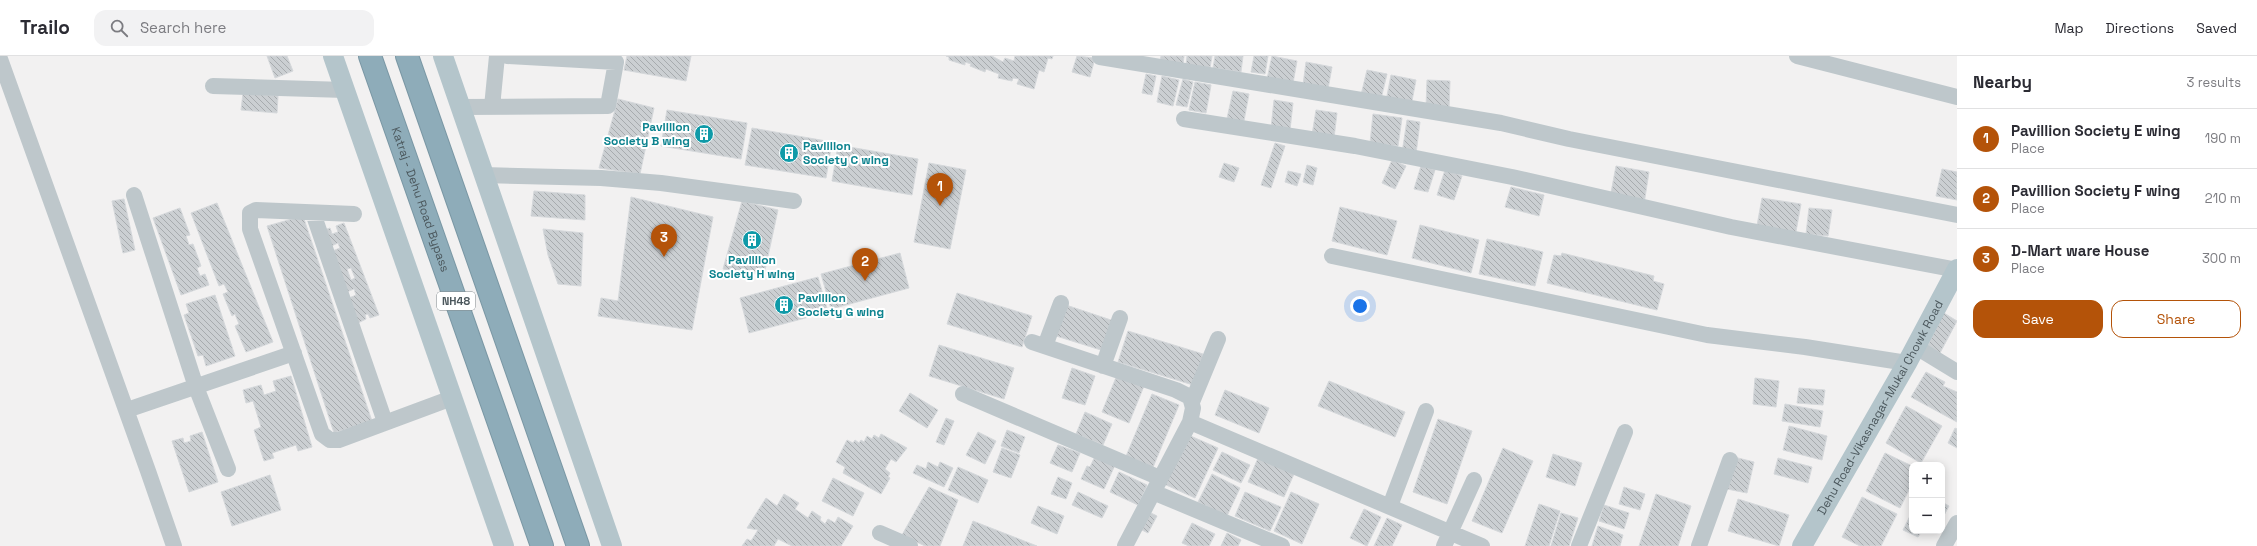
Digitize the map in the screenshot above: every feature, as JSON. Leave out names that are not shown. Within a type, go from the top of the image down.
[{"type":"highway","name":"Katraj - Dehu Road Bypass","points":[[370,56],[542,546]]},
{"type":"highway","name":"NH48","points":[[407,56],[578,546]]},
{"type":"main road","points":[[333,56],[504,546]]},
{"type":"main road","points":[[443,56],[612,546]]},
{"type":"main road","name":"Dehu Road-Vikasnagar-Mukai Chowk Road","points":[[1802,546],[1911,355],[1957,269]]},
{"type":"street","points":[[492,107],[497,56]]},
{"type":"street","points":[[461,107],[608,106],[616,62],[507,56]]},
{"type":"street","points":[[1100,56],[1246,82],[1501,123],[1569,140],[1957,215]]},
{"type":"street","points":[[1797,56],[1957,97]]},
{"type":"street","points":[[0,59],[127,410],[174,546]]},
{"type":"street","points":[[214,86],[345,90]]},
{"type":"street","points":[[1184,119],[1355,146],[1512,177],[1731,227],[1957,269]]},
{"type":"street","points":[[483,175],[601,178],[661,183],[794,201]]},
{"type":"street","points":[[134,195],[196,386],[228,469]]},
{"type":"street","points":[[354,214],[313,214],[256,210],[250,214],[249,220],[250,229],[319,427],[325,438],[339,440],[452,398]]},
{"type":"street","points":[[313,214],[385,422]]},
{"type":"street","points":[[1332,256],[1707,335],[1806,347],[1911,355],[1957,372]]},
{"type":"street","points":[[1061,303],[1038,344],[1176,390],[1190,397],[1192,402],[1193,408],[1190,422],[1125,546]]},
{"type":"street","points":[[1103,366],[1120,318]]},
{"type":"street","points":[[1192,402],[1218,339]]},
{"type":"street","points":[[127,410],[294,353]]},
{"type":"street","points":[[963,394],[1282,546]]},
{"type":"street","points":[[1390,506],[1426,411]]},
{"type":"street","points":[[1190,422],[1390,506],[1448,539],[1482,546]]},
{"type":"street","points":[[1579,546],[1625,432]]},
{"type":"street","points":[[1699,546],[1730,460]]},
{"type":"street","points":[[1448,539],[1474,480]]},
{"type":"street","points":[[1944,546],[1957,523]]},
{"type":"street","points":[[880,533],[910,546]]},
{"type":"building","points":[[267,56],[287,56],[293,71],[275,78]]},
{"type":"building","points":[[627,56],[691,56],[686,81],[624,70]]},
{"type":"building","points":[[946,56],[992,56],[1003,62],[1005,58],[1014,61],[1015,56],[1053,56],[1052,59],[1048,58],[1044,72],[1039,70],[1034,89],[1017,84],[1019,79],[1013,78],[1012,81],[998,78],[999,74],[986,69],[985,72],[970,66],[971,64],[965,62],[965,65],[949,60],[949,57]]},
{"type":"building","points":[[1077,56],[1095,58],[1090,77],[1072,72]]},
{"type":"building","points":[[1161,56],[1184,56],[1183,65],[1160,61]]},
{"type":"building","points":[[1187,56],[1212,56],[1210,68],[1186,65]]},
{"type":"building","points":[[1215,56],[1243,56],[1241,72],[1213,68]]},
{"type":"building","points":[[1254,56],[1268,56],[1265,74],[1251,72]]},
{"type":"building","points":[[1272,56],[1297,61],[1293,83],[1267,79]]},
{"type":"building","points":[[1306,62],[1332,67],[1328,89],[1303,85]]},
{"type":"building","points":[[1367,70],[1387,74],[1381,99],[1361,95]]},
{"type":"building","points":[[1146,74],[1156,76],[1152,95],[1142,93]]},
{"type":"building","points":[[1391,75],[1416,80],[1411,106],[1386,101]]},
{"type":"building","points":[[1162,76],[1179,80],[1173,106],[1157,102]]},
{"type":"building","points":[[1183,79],[1193,82],[1187,107],[1176,105]]},
{"type":"building","points":[[1427,80],[1450,81],[1449,109],[1426,108]]},
{"type":"building","points":[[1195,82],[1211,85],[1206,113],[1189,110]]},
{"type":"building","points":[[1233,91],[1249,94],[1243,126],[1226,123]]},
{"type":"building","points":[[243,93],[278,96],[277,113],[241,110]]},
{"type":"building","points":[[618,99],[654,108],[640,174],[599,168]]},
{"type":"building","points":[[1274,100],[1293,103],[1290,130],[1271,128]]},
{"type":"building","name":"Pavillion Society B wing","points":[[667,110],[747,123],[741,159],[661,146]]},
{"type":"building","points":[[1316,110],[1337,113],[1334,138],[1312,135]]},
{"type":"building","points":[[1373,114],[1402,118],[1398,146],[1370,143]]},
{"type":"building","points":[[1407,120],[1420,122],[1416,154],[1402,153]]},
{"type":"building","name":"Pavillion Society C wing","points":[[752,128],[832,142],[826,178],[745,165]]},
{"type":"building","points":[[1275,143],[1285,146],[1271,188],[1261,185]]},
{"type":"building","points":[[838,145],[918,159],[912,195],[832,181]]},
{"type":"building","points":[[1392,160],[1406,166],[1395,189],[1382,183]]},
{"type":"building","points":[[929,163],[966,170],[950,249],[914,242]]},
{"type":"building","points":[[1224,163],[1239,168],[1234,182],[1219,177]]},
{"type":"building","points":[[1307,165],[1317,168],[1313,185],[1303,182]]},
{"type":"building","points":[[1421,166],[1435,170],[1428,192],[1414,189]]},
{"type":"building","points":[[1616,166],[1649,172],[1644,204],[1610,198]]},
{"type":"building","points":[[1942,169],[1957,172],[1957,200],[1936,196]]},
{"type":"building","points":[[1445,170],[1462,176],[1454,200],[1437,195]]},
{"type":"building","points":[[1288,171],[1301,174],[1297,186],[1285,182]]},
{"type":"building","points":[[1511,187],[1544,195],[1539,216],[1505,207]]},
{"type":"building","points":[[534,191],[585,195],[585,220],[531,216]]},
{"type":"building","points":[[631,197],[713,217],[692,330],[598,316],[601,298],[618,301]]},
{"type":"building","points":[[1762,198],[1801,204],[1795,237],[1756,231]]},
{"type":"building","points":[[124,199],[135,250],[123,253],[112,201]]},
{"type":"building","name":"Pavillion Society H wing","points":[[742,201],[778,210],[764,275],[723,269]]},
{"type":"building","points":[[217,203],[273,342],[246,352],[235,326],[239,324],[235,314],[232,316],[223,294],[228,292],[224,284],[219,286],[191,213]]},
{"type":"building","points":[[1340,207],[1397,221],[1387,255],[1332,241]]},
{"type":"building","points":[[180,208],[190,235],[186,236],[189,245],[193,244],[201,266],[197,268],[200,276],[205,274],[209,285],[181,295],[153,218]]},
{"type":"building","points":[[1809,208],[1832,210],[1828,236],[1806,234]]},
{"type":"building","points":[[303,216],[372,421],[334,433],[267,226]]},
{"type":"building","points":[[344,223],[379,315],[370,318],[368,314],[365,315],[366,319],[356,324],[349,298],[356,295],[354,289],[344,293],[330,252],[340,248],[338,243],[329,247],[321,231],[330,228],[332,234],[338,232],[336,226]],"holes":[[[351,268],[355,278],[351,280],[347,269]]]},
{"type":"building","points":[[1420,225],[1479,240],[1471,273],[1412,258]]},
{"type":"building","points":[[543,229],[583,233],[581,286],[558,284],[548,255]]},
{"type":"building","points":[[1487,239],[1543,252],[1535,286],[1479,274]]},
{"type":"building","points":[[900,253],[909,288],[831,309],[821,274]]},
{"type":"building","points":[[1562,253],[1654,276],[1653,281],[1664,284],[1657,310],[1547,283],[1554,255],[1561,256]]},
{"type":"building","name":"Pavillion Society G wing","points":[[818,277],[828,312],[749,333],[740,298]]},
{"type":"building","points":[[957,293],[1032,316],[1022,347],[947,324]]},
{"type":"building","points":[[215,295],[235,356],[206,366],[203,355],[198,356],[184,315],[189,313],[186,304]]},
{"type":"building","points":[[1063,304],[1114,321],[1104,351],[1053,335]]},
{"type":"building","points":[[1944,313],[1957,321],[1940,353],[1927,346]]},
{"type":"building","points":[[1128,331],[1203,354],[1193,385],[1118,362]]},
{"type":"building","points":[[939,345],[1014,368],[1004,399],[929,376]]},
{"type":"building","points":[[1072,368],[1095,376],[1085,405],[1062,398]]},
{"type":"building","points":[[1926,372],[1945,382],[1943,386],[1957,392],[1957,422],[1911,397]]},
{"type":"building","points":[[1117,375],[1144,386],[1129,423],[1102,412]]},
{"type":"building","points":[[291,376],[312,447],[298,451],[296,445],[272,453],[274,458],[264,461],[254,430],[261,427],[253,401],[246,403],[243,390],[261,385],[264,395],[276,391],[273,381]]},
{"type":"building","points":[[1755,378],[1779,381],[1776,407],[1753,404]]},
{"type":"building","points":[[1329,381],[1405,412],[1395,437],[1318,406]]},
{"type":"building","points":[[1799,388],[1825,390],[1823,405],[1797,403]]},
{"type":"building","points":[[1225,390],[1269,408],[1259,433],[1215,415]]},
{"type":"building","points":[[910,393],[938,410],[927,428],[899,411]]},
{"type":"building","points":[[1152,394],[1179,405],[1151,472],[1124,461]]},
{"type":"building","points":[[1785,404],[1823,411],[1820,427],[1782,421]]},
{"type":"building","points":[[1906,406],[1942,426],[1922,462],[1886,443]]},
{"type":"building","points":[[1085,412],[1112,424],[1103,445],[1076,434]]},
{"type":"building","points":[[946,418],[954,421],[944,445],[936,442]]},
{"type":"building","points":[[1438,419],[1472,431],[1447,504],[1413,492]]},
{"type":"building","points":[[1789,426],[1827,436],[1822,460],[1783,450]]},
{"type":"building","points":[[1955,428],[1957,429],[1957,448],[1948,443]]},
{"type":"building","points":[[1007,430],[1025,437],[1019,453],[1001,446]]},
{"type":"building","points":[[202,432],[218,482],[189,492],[172,441],[183,438],[184,443],[191,441],[190,436]]},
{"type":"building","points":[[978,432],[996,441],[985,464],[966,455]]},
{"type":"building","points":[[881,434],[907,448],[896,462],[891,459],[885,469],[890,473],[888,477],[890,478],[881,494],[843,473],[845,467],[836,462],[847,440],[853,443],[855,440],[859,443],[861,440],[864,442],[867,436],[872,439],[874,435],[879,438]]},
{"type":"building","points":[[1186,434],[1218,448],[1195,498],[1164,484]]},
{"type":"building","points":[[1058,445],[1080,453],[1072,472],[1050,463]]},
{"type":"building","points":[[1002,448],[1020,455],[1011,478],[993,472]]},
{"type":"building","points":[[1503,448],[1533,461],[1502,533],[1472,521]]},
{"type":"building","points":[[1222,452],[1250,465],[1241,483],[1213,470]]},
{"type":"building","points":[[1885,453],[1909,465],[1909,490],[1900,508],[1866,491]]},
{"type":"building","points":[[1096,454],[1116,463],[1104,489],[1081,479],[1087,466],[1090,467]]},
{"type":"building","points":[[1553,454],[1582,463],[1575,486],[1546,477]]},
{"type":"building","points":[[1734,457],[1754,462],[1747,493],[1727,489]]},
{"type":"building","points":[[1258,458],[1294,474],[1284,497],[1248,482]]},
{"type":"building","points":[[1778,458],[1812,467],[1808,483],[1774,474]]},
{"type":"building","points":[[928,462],[938,467],[940,462],[953,468],[944,487],[913,473],[917,465],[926,469]]},
{"type":"building","points":[[958,467],[988,480],[978,503],[948,490]]},
{"type":"building","points":[[1119,472],[1147,485],[1138,505],[1110,492]]},
{"type":"building","points":[[1212,474],[1240,488],[1227,516],[1198,502]]},
{"type":"building","points":[[270,475],[281,510],[232,526],[221,492]]},
{"type":"building","points":[[1058,477],[1072,483],[1066,499],[1051,494]]},
{"type":"building","points":[[833,478],[864,493],[853,516],[822,501]]},
{"type":"building","points":[[929,487],[958,500],[940,546],[925,546],[902,535]]},
{"type":"building","points":[[1624,487],[1645,494],[1640,510],[1619,504]]},
{"type":"building","points":[[1078,492],[1108,506],[1102,518],[1072,505]]},
{"type":"building","points":[[1245,492],[1281,507],[1270,531],[1235,516]]},
{"type":"building","points":[[1291,492],[1319,504],[1302,544],[1274,531]]},
{"type":"building","points":[[784,494],[799,503],[795,509],[808,518],[812,511],[821,517],[820,520],[825,524],[828,519],[835,523],[838,517],[853,526],[841,546],[792,546],[778,539],[774,546],[742,546],[747,539],[751,541],[758,530],[747,528],[766,498],[777,506]]},
{"type":"building","points":[[1656,494],[1691,506],[1678,546],[1639,546]]},
{"type":"building","points":[[1862,497],[1897,514],[1881,546],[1860,546],[1842,537]]},
{"type":"building","points":[[1738,499],[1789,515],[1779,546],[1728,531]]},
{"type":"building","points":[[1539,504],[1560,511],[1549,546],[1525,546]]},
{"type":"building","points":[[1945,504],[1949,506],[1945,513]]},
{"type":"building","points":[[1604,505],[1629,513],[1624,529],[1599,521]]},
{"type":"building","points":[[1038,506],[1064,516],[1057,534],[1031,523]]},
{"type":"building","points":[[1364,509],[1381,517],[1367,546],[1350,538]]},
{"type":"building","points":[[1147,511],[1157,516],[1148,533],[1138,528]]},
{"type":"building","points":[[1561,513],[1578,518],[1569,546],[1551,546]]},
{"type":"building","points":[[1387,518],[1402,525],[1392,546],[1374,546]]},
{"type":"building","points":[[1909,518],[1909,533],[1903,530]]},
{"type":"building","points":[[973,521],[1037,546],[963,546]]},
{"type":"building","points":[[1192,523],[1215,534],[1209,546],[1189,546],[1182,543]]},
{"type":"building","points":[[1598,526],[1623,535],[1620,546],[1592,546]]},
{"type":"building","points":[[1227,533],[1241,540],[1238,546],[1221,546]]},
{"type":"building","points":[[1912,534],[1920,534],[1918,537]]},
{"type":"place","name":"Pavillion Society B wing","points":[[704,134]]},
{"type":"place","name":"Pavillion Society C wing","points":[[789,153]]},
{"type":"place","name":"Pavillion Society E wing","points":[[940,206]]},
{"type":"place","name":"Pavillion Society H wing","points":[[752,240]]},
{"type":"place","name":"D-Mart ware House","points":[[664,257]]},
{"type":"place","name":"Pavillion Society F wing","points":[[865,281]]},
{"type":"place","name":"Pavillion Society G wing","points":[[784,305]]}]
